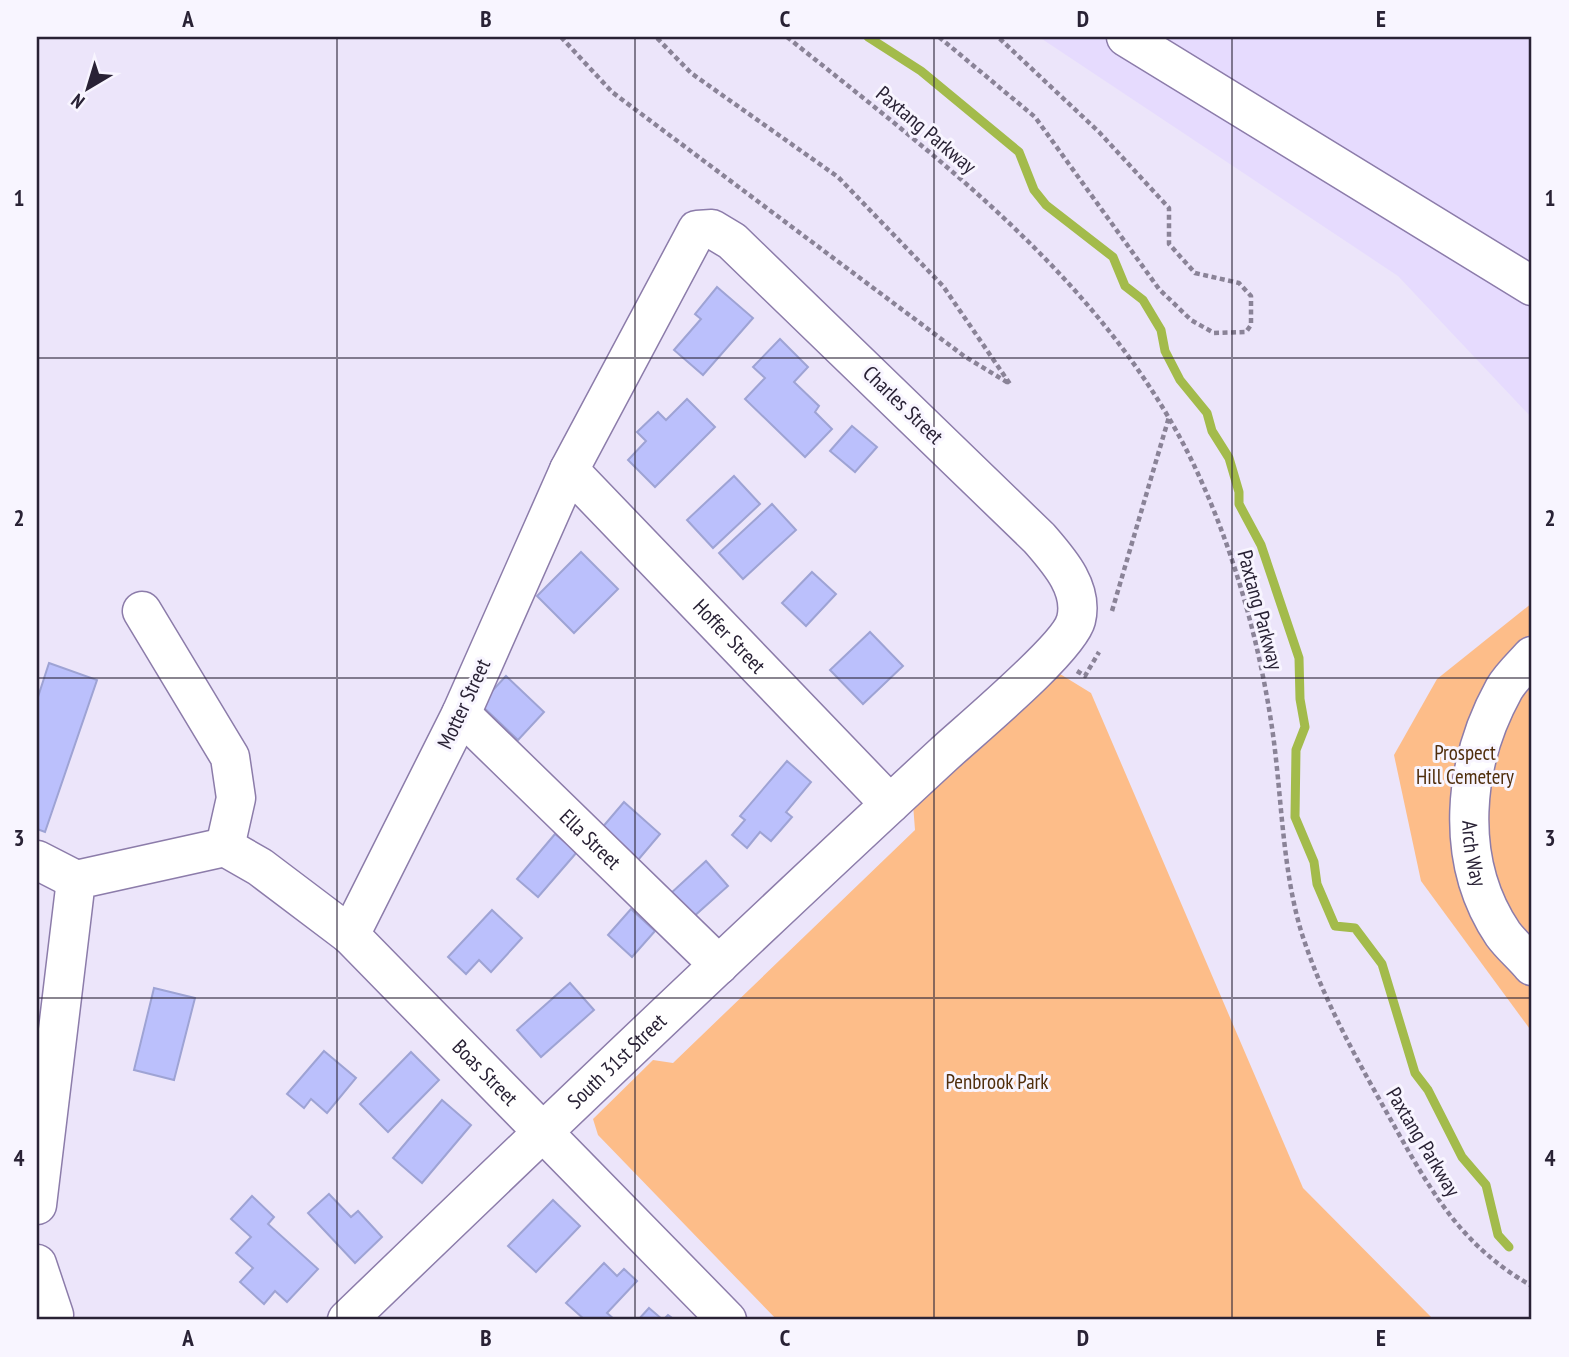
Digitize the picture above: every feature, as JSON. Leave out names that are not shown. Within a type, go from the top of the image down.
[{"type":"street","points":[[1126,37],[1520,279],[1532,314]]},
{"type":"street","name":"Charles Street","points":[[569,470],[692,237],[697,230],[712,229],[732,241],[817,321],[1039,538],[1064,567],[1077,598],[1076,621],[1052,656],[890,804]]},
{"type":"street","name":"Motter Street","points":[[350,935],[461,714],[569,470]]},
{"type":"street","name":"Hoffer Street","points":[[569,470],[890,804]]},
{"type":"street","points":[[37,860],[76,880],[225,847],[236,797],[230,757],[142,611]]},
{"type":"street","name":"Arch Way","points":[[1532,656],[1505,687],[1479,743],[1467,799],[1472,850],[1482,891],[1503,934],[1532,966]]},
{"type":"street","name":"Ella Street","points":[[461,714],[719,965]]},
{"type":"street","name":"South 31st Street","points":[[371,1312],[542,1132],[890,804]]},
{"type":"street","name":"Boas Street","points":[[225,847],[260,867],[350,935],[727,1320]]},
{"type":"street","points":[[37,1205],[50,972],[76,880]]},
{"type":"street","points":[[37,1264],[37,1271],[54,1315],[52,1320]]},
{"type":"path","points":[[561,37],[612,92],[964,356],[1010,384],[943,286],[838,177],[691,73],[656,37]]},
{"type":"path","name":"Paxtang Parkway","points":[[787,37],[943,162],[1070,284],[1124,350],[1169,417],[1218,520],[1242,593],[1261,666],[1271,722],[1290,883],[1301,930],[1322,989],[1388,1116],[1452,1220],[1489,1258],[1532,1286]]},
{"type":"path","points":[[939,37],[1035,117],[1159,289],[1191,320],[1214,333],[1246,332],[1251,326],[1251,296],[1239,283],[1195,273],[1170,244],[1169,208],[1099,132],[998,37]]},
{"type":"path","points":[[1111,617],[1169,417]]},
{"type":"path","points":[[1052,656],[1085,676],[1094,665],[1102,642]]},
{"type":"shaded area","points":[[1039,37],[1532,37],[1532,418],[1398,276]]},
{"type":"green space","name":"Prospect Hill Cemetery","points":[[1532,603],[1532,1032],[1421,881],[1394,755],[1437,679]]},
{"type":"green space","name":"Penbrook Park","points":[[1047,666],[1091,693],[1303,1188],[1434,1320],[777,1320],[598,1135],[593,1119],[653,1060],[673,1063],[915,830],[912,791]]},
{"type":"building","points":[[717,287],[753,318],[703,375],[674,350],[701,319],[695,314]]},
{"type":"building","points":[[780,339],[808,367],[794,382],[819,406],[815,412],[832,429],[805,457],[745,399],[765,378],[753,367]]},
{"type":"building","points":[[687,399],[715,427],[655,487],[628,460],[646,441],[637,432],[658,412],[666,420]]},
{"type":"building","points":[[852,426],[877,447],[855,472],[830,451]]},
{"type":"building","points":[[734,476],[760,504],[713,548],[687,520]]},
{"type":"building","points":[[772,504],[796,530],[743,579],[719,553]]},
{"type":"building","points":[[581,552],[618,589],[574,633],[537,596]]},
{"type":"building","points":[[812,572],[836,594],[806,626],[782,603]]},
{"type":"building","points":[[870,632],[903,666],[863,704],[830,670]]},
{"type":"building","points":[[49,663],[97,680],[45,832],[37,829],[37,700]]},
{"type":"building","points":[[506,676],[544,712],[518,740],[480,704]]},
{"type":"building","points":[[787,761],[811,782],[786,812],[792,817],[771,841],[760,832],[747,848],[732,835],[745,820],[740,816]]},
{"type":"building","points":[[624,802],[660,834],[638,860],[601,829]]},
{"type":"building","points":[[555,834],[577,852],[538,897],[517,879]]},
{"type":"building","points":[[706,861],[728,886],[692,918],[670,894]]},
{"type":"building","points":[[631,909],[655,931],[632,957],[608,935]]},
{"type":"building","points":[[492,910],[522,938],[491,972],[479,960],[466,974],[448,957]]},
{"type":"building","points":[[570,983],[594,1010],[541,1057],[517,1030]]},
{"type":"building","points":[[154,988],[195,998],[174,1080],[134,1070]]},
{"type":"building","points":[[324,1051],[356,1078],[327,1113],[311,1099],[304,1108],[287,1094]]},
{"type":"building","points":[[411,1052],[439,1080],[388,1132],[360,1104]]},
{"type":"building","points":[[442,1100],[471,1125],[422,1183],[393,1158]]},
{"type":"building","points":[[329,1194],[351,1217],[358,1211],[382,1237],[355,1263],[308,1213]]},
{"type":"building","points":[[252,1196],[274,1217],[268,1224],[318,1269],[287,1302],[275,1291],[264,1304],[240,1282],[253,1268],[236,1253],[251,1237],[231,1219]]},
{"type":"building","points":[[553,1200],[580,1226],[536,1272],[508,1246]]},
{"type":"building","points":[[604,1263],[617,1276],[624,1269],[637,1281],[607,1313],[615,1320],[585,1320],[566,1303]]},
{"type":"building","points":[[649,1308],[663,1320],[638,1320]]},
{"type":"waterway","points":[[868,37],[921,71],[1019,152],[1034,190],[1046,205],[1113,257],[1125,286],[1143,300],[1161,330],[1165,351],[1180,380],[1207,413],[1212,431],[1229,458],[1239,492],[1239,504],[1261,545],[1299,658],[1300,699],[1305,727],[1296,750],[1295,817],[1314,862],[1317,884],[1335,926],[1355,928],[1382,964],[1415,1073],[1428,1090],[1462,1157],[1486,1185],[1498,1235],[1509,1247]]}]
